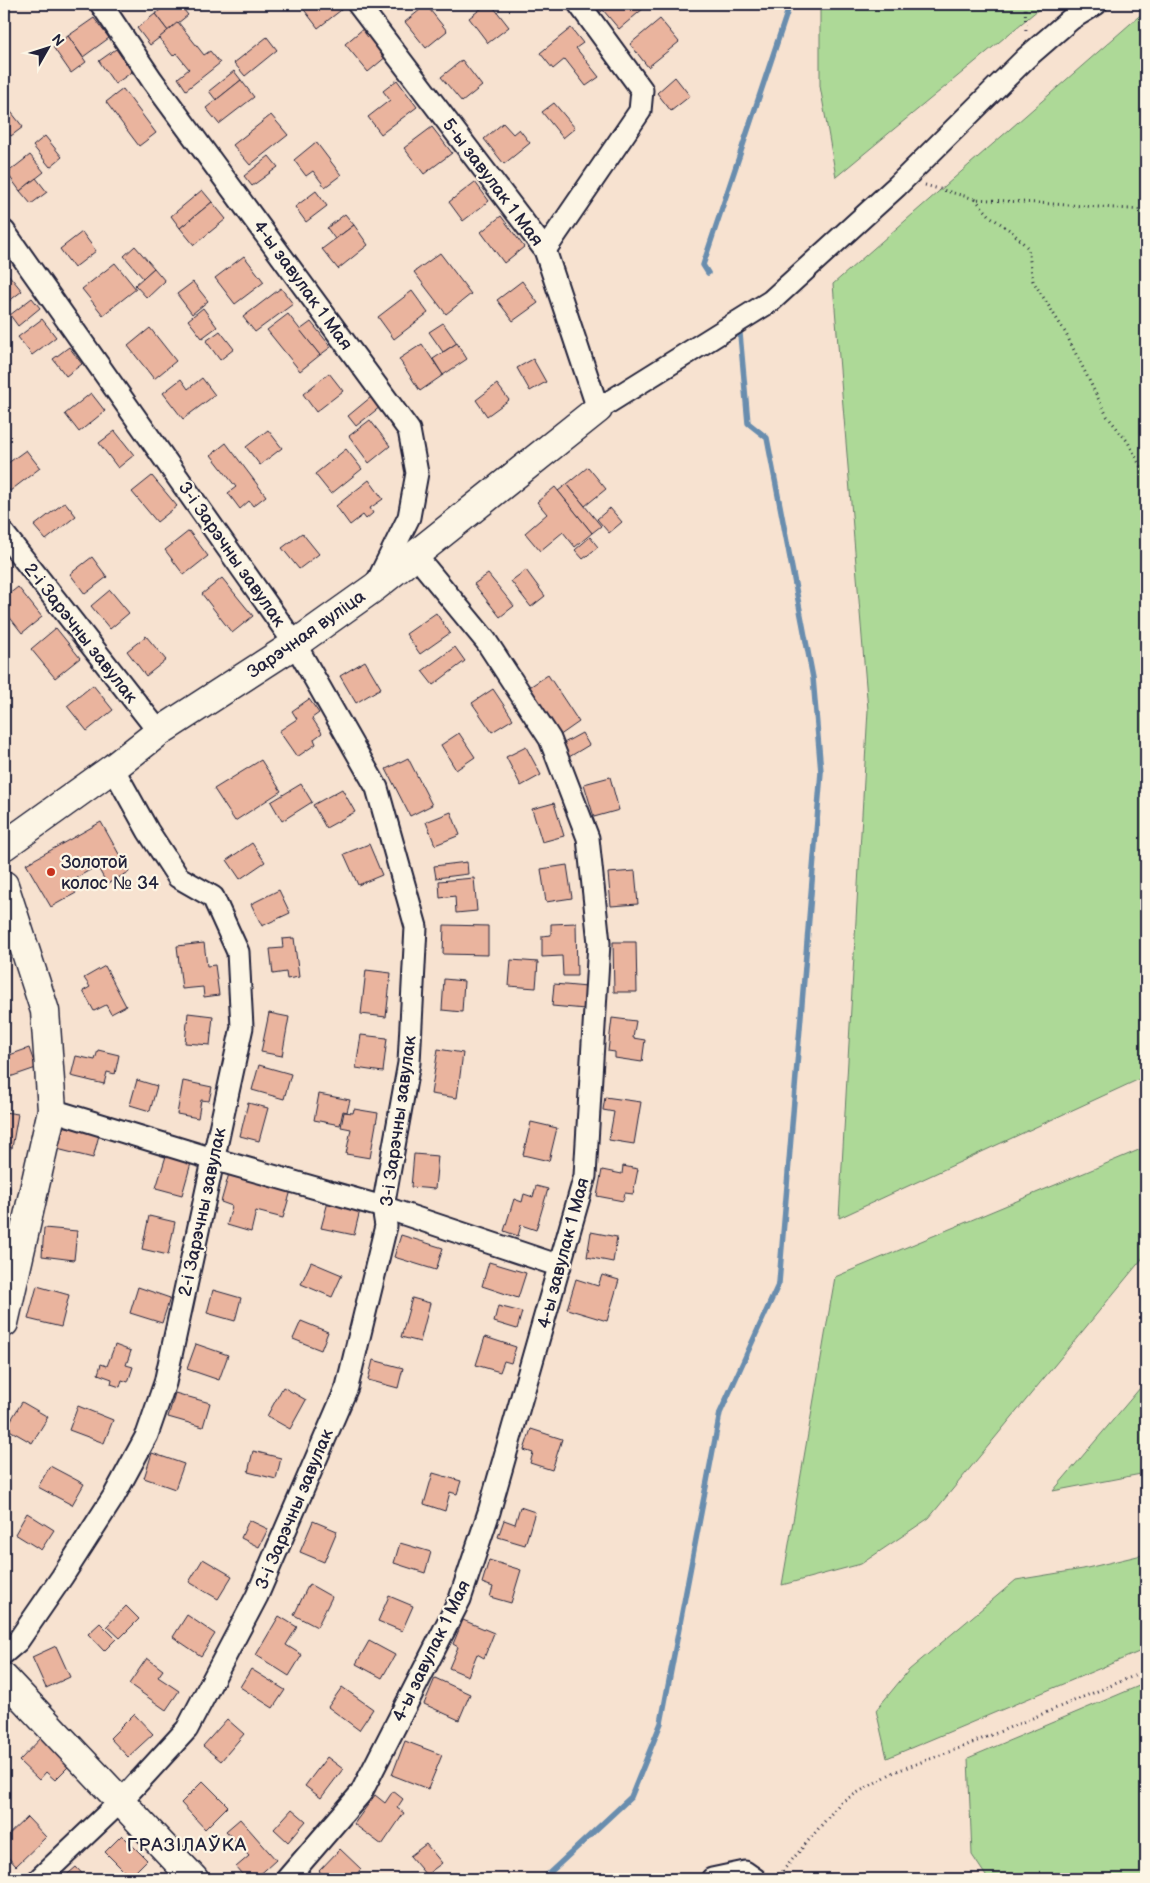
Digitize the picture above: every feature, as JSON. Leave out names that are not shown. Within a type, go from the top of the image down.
[{"type":"street","name":"4-ы завулак 1 Мая","points":[[101,4],[158,88],[410,430],[417,473],[409,517],[375,586]]},
{"type":"street","name":"5-ы завулак 1 Мая","points":[[358,4],[545,250],[598,409]]},
{"type":"street","points":[[545,250],[640,112],[642,90],[579,4]]},
{"type":"street","points":[[598,409],[771,301],[898,186],[1026,58],[1071,19],[1096,4]]},
{"type":"street","name":"3-і Зарэчны завулак","points":[[4,231],[295,644],[377,788],[416,927],[410,1063],[383,1207],[386,1226],[347,1387],[257,1596],[187,1729],[121,1801],[38,1879]]},
{"type":"street","name":"Зарэчная вуліца","points":[[4,846],[113,768],[159,732],[295,644],[416,556],[598,409]]},
{"type":"street","name":"2-і Зарэчны завулак","points":[[4,534],[159,732]]},
{"type":"street","name":"4-ы завулак 1 Мая","points":[[287,1879],[361,1793],[460,1599],[489,1512],[585,1176],[599,943],[588,838],[550,739],[486,641],[416,556]]},
{"type":"street","name":"2-і Зарэчны завулак","points":[[4,1654],[18,1641],[62,1577],[114,1496],[147,1435],[165,1383],[242,1027],[238,952],[213,897],[178,877],[148,831],[113,768]]},
{"type":"street","points":[[4,885],[45,1011],[52,1110],[4,1324]]},
{"type":"street","points":[[52,1110],[213,1159],[383,1207],[560,1266]]},
{"type":"street","points":[[4,1678],[194,1879]]},
{"type":"street","points":[[712,1879],[745,1872],[754,1879]]},
{"type":"path","points":[[898,186],[917,183],[943,188],[975,199],[1146,210]]},
{"type":"path","points":[[975,199],[991,217],[1011,231],[1028,248],[1033,282],[1064,332],[1103,409],[1128,442],[1146,477]]},
{"type":"path","points":[[776,1879],[841,1802],[894,1772],[965,1746],[1146,1671]]},
{"type":"green space","points":[[820,4],[1045,4],[836,177],[820,86]]},
{"type":"green space","points":[[1146,10],[1146,1076],[839,1218],[868,710],[833,284]]},
{"type":"green space","points":[[1146,1147],[1146,1254],[929,1518],[861,1564],[782,1585],[835,1277]]},
{"type":"green space","points":[[1146,1381],[1146,1473],[1053,1491]]},
{"type":"green space","points":[[1146,1554],[1146,1649],[887,1758],[876,1710],[909,1670],[1016,1580],[1083,1569]]},
{"type":"green space","points":[[1146,1683],[1146,1879],[988,1879],[972,1855],[968,1758]]},
{"type":"building","points":[[168,4],[179,4],[188,15],[168,31],[155,14]]},
{"type":"building","points":[[306,4],[343,4],[345,7],[318,28],[302,7]]},
{"type":"building","points":[[487,4],[491,4],[509,27],[488,43],[469,18]]},
{"type":"building","points":[[589,4],[641,4],[644,8],[619,29],[603,10],[598,14]]},
{"type":"building","points":[[426,5],[447,31],[426,48],[405,22]]},
{"type":"building","points":[[155,14],[168,31],[150,45],[137,28]]},
{"type":"building","points":[[94,18],[109,38],[83,57],[68,36]]},
{"type":"building","points":[[660,19],[679,42],[648,67],[630,44]]},
{"type":"building","points":[[178,22],[204,55],[210,51],[220,63],[186,90],[178,78],[189,69],[176,53],[173,56],[159,38]]},
{"type":"building","points":[[364,28],[387,56],[368,72],[345,44]]},
{"type":"building","points":[[571,28],[583,43],[576,48],[599,77],[586,86],[565,59],[553,69],[540,53]]},
{"type":"building","points":[[68,36],[86,62],[71,73],[53,47]]},
{"type":"building","points":[[267,37],[277,50],[245,76],[234,63]]},
{"type":"building","points":[[116,49],[132,72],[115,84],[99,61]]},
{"type":"building","points":[[462,60],[482,86],[462,102],[441,77]]},
{"type":"building","points":[[234,71],[241,80],[216,100],[209,91]]},
{"type":"building","points":[[675,77],[690,96],[671,111],[657,93]]},
{"type":"building","points":[[241,80],[254,97],[219,124],[206,108]]},
{"type":"building","points":[[397,80],[417,107],[381,134],[368,117],[390,100],[383,91]]},
{"type":"building","points":[[123,89],[156,133],[139,146],[106,102]]},
{"type":"building","points":[[4,103],[23,127],[11,136],[6,130],[4,131]]},
{"type":"building","points":[[554,103],[575,128],[563,138],[542,112]]},
{"type":"building","points":[[271,115],[288,135],[250,165],[233,145]]},
{"type":"building","points":[[503,123],[513,134],[519,129],[530,143],[504,164],[484,139]]},
{"type":"building","points":[[432,127],[452,153],[424,174],[404,148]]},
{"type":"building","points":[[45,136],[62,157],[50,167],[33,146]]},
{"type":"building","points":[[316,142],[341,175],[325,187],[313,171],[306,176],[294,160]]},
{"type":"building","points":[[30,155],[44,172],[20,191],[7,173]]},
{"type":"building","points":[[269,156],[278,167],[252,186],[244,176]]},
{"type":"building","points":[[36,178],[47,192],[31,204],[20,191]]},
{"type":"building","points":[[475,182],[489,201],[463,221],[449,202]]},
{"type":"building","points":[[202,190],[212,202],[180,228],[171,216]]},
{"type":"building","points":[[316,191],[327,206],[306,222],[295,207]]},
{"type":"building","points":[[212,202],[226,219],[194,245],[180,228]]},
{"type":"building","points":[[345,214],[354,225],[335,239],[327,228]]},
{"type":"building","points":[[501,216],[524,247],[504,263],[481,232]]},
{"type":"building","points":[[354,225],[368,245],[338,269],[322,249]]},
{"type":"building","points":[[82,232],[96,251],[74,268],[60,249]]},
{"type":"building","points":[[135,246],[154,268],[143,278],[124,256]]},
{"type":"building","points":[[440,253],[471,294],[446,314],[414,272]]},
{"type":"building","points":[[244,256],[264,282],[235,304],[215,278]]},
{"type":"building","points":[[115,263],[136,289],[103,315],[82,289]]},
{"type":"building","points":[[154,268],[165,281],[147,298],[135,285]]},
{"type":"building","points":[[8,274],[22,291],[4,305],[4,277]]},
{"type":"building","points":[[522,281],[538,303],[513,321],[497,300]]},
{"type":"building","points":[[193,282],[208,301],[192,314],[177,294]]},
{"type":"building","points":[[281,288],[293,304],[255,332],[243,317]]},
{"type":"building","points":[[412,291],[428,313],[394,339],[378,317]]},
{"type":"building","points":[[32,298],[40,308],[18,326],[10,315]]},
{"type":"building","points":[[203,308],[217,327],[202,338],[188,320]]},
{"type":"building","points":[[288,314],[320,355],[300,371],[267,330]]},
{"type":"building","points":[[42,319],[56,337],[32,355],[18,337]]},
{"type":"building","points":[[311,322],[331,347],[320,355],[300,330]]},
{"type":"building","points":[[443,323],[457,343],[443,352],[429,332]]},
{"type":"building","points":[[150,328],[176,361],[154,379],[128,346]]},
{"type":"building","points":[[220,331],[234,349],[220,360],[206,341]]},
{"type":"building","points":[[457,343],[467,359],[443,375],[433,359]]},
{"type":"building","points":[[422,344],[443,375],[420,391],[399,359]]},
{"type":"building","points":[[69,347],[82,364],[66,376],[53,359]]},
{"type":"building","points":[[533,359],[546,382],[530,391],[517,368]]},
{"type":"building","points":[[329,373],[343,391],[316,412],[303,394]]},
{"type":"building","points":[[202,378],[215,395],[183,419],[163,393],[181,379],[188,389]]},
{"type":"building","points":[[497,384],[509,400],[487,416],[476,400]]},
{"type":"building","points":[[91,393],[105,411],[79,432],[65,414]]},
{"type":"building","points":[[371,397],[380,407],[356,426],[348,416]]},
{"type":"building","points":[[370,420],[390,446],[369,463],[349,436]]},
{"type":"building","points":[[268,430],[282,448],[260,465],[246,447]]},
{"type":"building","points":[[115,431],[134,455],[118,468],[99,443]]},
{"type":"building","points":[[226,443],[266,496],[253,506],[249,501],[240,509],[228,493],[236,487],[211,455]]},
{"type":"building","points":[[346,449],[362,469],[331,494],[315,474]]},
{"type":"building","points":[[26,450],[40,468],[10,491],[4,483],[4,466]]},
{"type":"building","points":[[588,467],[606,489],[585,506],[567,484]]},
{"type":"building","points":[[152,476],[177,506],[157,522],[132,492]]},
{"type":"building","points":[[369,480],[383,499],[370,508],[373,513],[366,519],[363,515],[350,525],[336,506]]},
{"type":"building","points":[[567,484],[601,526],[592,533],[558,491]]},
{"type":"building","points":[[555,487],[592,533],[575,547],[563,532],[540,551],[525,533],[547,514],[537,502]]},
{"type":"building","points":[[65,502],[76,516],[46,540],[34,526]]},
{"type":"building","points":[[610,508],[622,522],[609,533],[597,519]]},
{"type":"building","points":[[189,531],[208,556],[184,575],[165,550]]},
{"type":"building","points":[[302,533],[319,554],[299,569],[282,548]]},
{"type":"building","points":[[590,537],[598,547],[583,559],[575,550]]},
{"type":"building","points":[[92,557],[107,577],[85,594],[70,574]]},
{"type":"building","points":[[526,570],[545,596],[531,607],[511,581]]},
{"type":"building","points":[[488,574],[514,606],[500,617],[474,584]]},
{"type":"building","points":[[222,578],[253,616],[232,633],[202,594]]},
{"type":"building","points":[[18,587],[42,617],[22,633],[4,610],[4,598]]},
{"type":"building","points":[[110,590],[129,613],[110,629],[91,606]]},
{"type":"building","points":[[436,613],[450,633],[420,654],[406,634]]},
{"type":"building","points":[[56,628],[80,658],[55,678],[31,649]]},
{"type":"building","points":[[146,636],[166,660],[146,676],[127,651]]},
{"type":"building","points":[[455,647],[465,661],[433,685],[422,671]]},
{"type":"building","points":[[365,661],[381,688],[356,703],[340,676]]},
{"type":"building","points":[[548,675],[579,722],[559,736],[528,688]]},
{"type":"building","points":[[93,685],[113,710],[87,731],[67,706]]},
{"type":"building","points":[[493,689],[513,719],[492,732],[472,703]]},
{"type":"building","points":[[309,699],[319,713],[312,718],[322,733],[314,739],[316,744],[297,757],[279,731],[297,719],[292,711]]},
{"type":"building","points":[[459,733],[475,757],[456,770],[441,745]]},
{"type":"building","points":[[582,733],[589,745],[569,757],[562,744]]},
{"type":"building","points":[[526,747],[541,775],[521,786],[506,757]]},
{"type":"building","points":[[408,758],[432,805],[410,816],[386,769]]},
{"type":"building","points":[[261,760],[281,791],[235,821],[214,789]]},
{"type":"building","points":[[610,777],[619,810],[594,817],[584,784]]},
{"type":"building","points":[[301,784],[312,802],[282,821],[271,802]]},
{"type":"building","points":[[342,789],[355,812],[326,828],[313,805]]},
{"type":"building","points":[[554,803],[564,836],[542,842],[532,809]]},
{"type":"building","points":[[451,812],[460,835],[435,845],[426,822]]},
{"type":"building","points":[[101,822],[129,872],[107,884],[97,866],[69,882],[76,893],[51,907],[26,864]]},
{"type":"building","points":[[252,843],[265,862],[240,879],[227,860]]},
{"type":"building","points":[[369,844],[382,875],[358,885],[344,854]]},
{"type":"building","points":[[467,862],[468,874],[436,878],[434,866]]},
{"type":"building","points":[[567,865],[572,898],[546,902],[541,869]]},
{"type":"building","points":[[635,871],[638,904],[611,906],[608,873]]},
{"type":"building","points":[[474,878],[477,911],[456,913],[455,896],[440,898],[439,881]]},
{"type":"building","points":[[279,890],[290,913],[262,926],[251,904]]},
{"type":"building","points":[[576,923],[577,976],[563,976],[562,956],[542,957],[542,936],[551,935],[551,924]]},
{"type":"building","points":[[444,925],[488,926],[488,955],[443,954]]},
{"type":"building","points":[[294,938],[299,977],[287,979],[286,972],[273,974],[270,949],[283,948],[282,939]]},
{"type":"building","points":[[613,942],[636,942],[637,992],[614,992]]},
{"type":"building","points":[[204,943],[207,966],[215,965],[219,995],[204,997],[203,987],[182,989],[177,946]]},
{"type":"building","points":[[511,960],[538,962],[536,988],[509,986]]},
{"type":"building","points":[[105,966],[126,1006],[111,1014],[106,1005],[94,1011],[83,991],[90,987],[84,978]]},
{"type":"building","points":[[366,970],[391,973],[386,1017],[361,1014]]},
{"type":"building","points":[[444,979],[464,981],[462,1012],[442,1010]]},
{"type":"building","points":[[554,984],[587,987],[585,1009],[552,1006]]},
{"type":"building","points":[[4,997],[10,1014],[4,1016]]},
{"type":"building","points":[[188,1013],[213,1016],[210,1045],[185,1043]]},
{"type":"building","points":[[269,1013],[289,1017],[282,1056],[261,1052]]},
{"type":"building","points":[[612,1018],[636,1021],[633,1038],[645,1040],[642,1062],[615,1058],[615,1052],[608,1051]]},
{"type":"building","points":[[361,1035],[387,1038],[383,1072],[356,1068]]},
{"type":"building","points":[[29,1048],[36,1068],[4,1079],[4,1057]]},
{"type":"building","points":[[438,1049],[463,1053],[457,1098],[431,1094]]},
{"type":"building","points":[[98,1050],[119,1055],[115,1074],[107,1072],[104,1084],[71,1076],[76,1056],[95,1060]]},
{"type":"building","points":[[259,1065],[291,1074],[284,1099],[252,1090]]},
{"type":"building","points":[[137,1080],[157,1086],[150,1111],[130,1105]]},
{"type":"building","points":[[183,1081],[212,1087],[209,1101],[201,1100],[198,1118],[177,1114]]},
{"type":"building","points":[[319,1094],[350,1100],[347,1112],[343,1111],[340,1125],[314,1120]]},
{"type":"building","points":[[605,1097],[641,1102],[634,1144],[609,1140],[614,1112],[603,1110]]},
{"type":"building","points":[[248,1103],[268,1108],[259,1141],[240,1136]]},
{"type":"building","points":[[354,1109],[378,1113],[370,1158],[346,1154],[351,1129],[341,1127],[344,1112],[353,1113]]},
{"type":"building","points":[[4,1112],[18,1114],[12,1148],[4,1146]]},
{"type":"building","points":[[531,1122],[557,1128],[549,1161],[523,1155]]},
{"type":"building","points":[[59,1125],[99,1135],[93,1158],[53,1148]]},
{"type":"building","points":[[414,1154],[438,1156],[435,1189],[411,1187]]},
{"type":"building","points":[[166,1156],[191,1163],[182,1195],[156,1188]]},
{"type":"building","points":[[623,1166],[638,1169],[633,1194],[625,1193],[623,1201],[597,1196],[602,1170],[622,1174]]},
{"type":"building","points":[[230,1170],[292,1187],[283,1218],[256,1211],[251,1232],[227,1225],[232,1206],[221,1202]]},
{"type":"building","points":[[4,1185],[10,1187],[8,1198],[4,1197]]},
{"type":"building","points":[[536,1186],[548,1189],[536,1230],[521,1225],[518,1236],[504,1231],[514,1199],[522,1202],[524,1194],[533,1197]]},
{"type":"building","points":[[328,1202],[360,1210],[354,1235],[321,1228]]},
{"type":"building","points":[[149,1216],[175,1222],[168,1255],[142,1249]]},
{"type":"building","points":[[44,1228],[77,1231],[74,1260],[42,1256]]},
{"type":"building","points":[[591,1232],[617,1237],[613,1262],[587,1257]]},
{"type":"building","points":[[401,1235],[443,1248],[436,1270],[394,1257]]},
{"type":"building","points":[[311,1262],[342,1275],[332,1297],[301,1284]]},
{"type":"building","points":[[489,1262],[526,1273],[518,1298],[482,1286]]},
{"type":"building","points":[[602,1275],[619,1280],[607,1321],[567,1309],[576,1279],[598,1286]]},
{"type":"building","points":[[37,1286],[69,1295],[61,1327],[28,1319]]},
{"type":"building","points":[[138,1287],[170,1298],[162,1323],[130,1313]]},
{"type":"building","points":[[213,1290],[241,1298],[235,1321],[207,1313]]},
{"type":"building","points":[[412,1298],[430,1303],[420,1342],[401,1337]]},
{"type":"building","points":[[498,1306],[522,1312],[517,1329],[494,1322]]},
{"type":"building","points":[[301,1321],[328,1332],[321,1350],[293,1339]]},
{"type":"building","points":[[485,1337],[516,1347],[511,1363],[504,1361],[500,1372],[476,1365]]},
{"type":"building","points":[[196,1344],[228,1355],[219,1380],[187,1369]]},
{"type":"building","points":[[115,1345],[131,1351],[126,1365],[133,1367],[128,1382],[122,1380],[120,1387],[111,1384],[112,1379],[98,1374],[101,1364],[107,1366]]},
{"type":"building","points":[[373,1360],[403,1368],[398,1388],[368,1380]]},
{"type":"building","points":[[283,1387],[306,1400],[290,1429],[267,1416]]},
{"type":"building","points":[[175,1393],[210,1403],[203,1427],[168,1417]]},
{"type":"building","points":[[22,1402],[48,1417],[32,1443],[6,1428]]},
{"type":"building","points":[[78,1406],[113,1420],[104,1443],[69,1430]]},
{"type":"building","points":[[531,1429],[562,1439],[552,1470],[530,1463],[533,1453],[524,1450]]},
{"type":"building","points":[[253,1451],[281,1458],[276,1479],[248,1472]]},
{"type":"building","points":[[152,1453],[184,1464],[175,1489],[144,1478]]},
{"type":"building","points":[[50,1466],[84,1484],[72,1505],[38,1487]]},
{"type":"building","points":[[433,1473],[461,1481],[457,1494],[450,1492],[445,1511],[424,1504]]},
{"type":"building","points":[[520,1507],[535,1512],[525,1545],[498,1537],[504,1520],[515,1524]]},
{"type":"building","points":[[27,1513],[54,1530],[41,1550],[15,1534]]},
{"type":"building","points":[[249,1520],[268,1529],[259,1547],[241,1538]]},
{"type":"building","points":[[313,1521],[337,1531],[324,1562],[300,1552]]},
{"type":"building","points":[[400,1543],[431,1552],[425,1573],[394,1563]]},
{"type":"building","points":[[203,1559],[232,1576],[218,1599],[189,1582]]},
{"type":"building","points":[[489,1560],[521,1570],[511,1603],[490,1597],[493,1587],[482,1583]]},
{"type":"building","points":[[309,1584],[332,1597],[317,1627],[294,1615]]},
{"type":"building","points":[[389,1596],[413,1606],[402,1631],[378,1621]]},
{"type":"building","points":[[126,1606],[139,1619],[120,1638],[107,1626]]},
{"type":"building","points":[[187,1615],[215,1634],[201,1656],[173,1637]]},
{"type":"building","points":[[279,1616],[297,1627],[286,1645],[302,1655],[289,1676],[256,1655]]},
{"type":"building","points":[[463,1620],[494,1633],[484,1658],[477,1654],[468,1676],[449,1668],[458,1647],[453,1644]]},
{"type":"building","points":[[100,1623],[116,1639],[104,1651],[88,1634]]},
{"type":"building","points":[[369,1641],[395,1655],[382,1678],[356,1664]]},
{"type":"building","points":[[56,1646],[70,1677],[46,1688],[32,1657]]},
{"type":"building","points":[[147,1658],[163,1670],[158,1677],[179,1691],[166,1710],[129,1684]]},
{"type":"building","points":[[251,1669],[285,1690],[273,1708],[240,1687]]},
{"type":"building","points":[[435,1678],[470,1694],[459,1720],[424,1704]]},
{"type":"building","points":[[342,1687],[373,1709],[359,1730],[328,1707]]},
{"type":"building","points":[[4,1698],[12,1706],[4,1714]]},
{"type":"building","points":[[134,1714],[153,1734],[128,1757],[110,1738]]},
{"type":"building","points":[[227,1719],[244,1734],[221,1761],[203,1746]]},
{"type":"building","points":[[45,1734],[61,1750],[56,1755],[68,1767],[55,1780],[46,1772],[39,1780],[19,1761]]},
{"type":"building","points":[[405,1741],[442,1755],[428,1789],[392,1775]]},
{"type":"building","points":[[327,1757],[343,1769],[321,1798],[305,1786]]},
{"type":"building","points":[[203,1781],[228,1806],[205,1829],[181,1803]]},
{"type":"building","points":[[393,1791],[403,1799],[397,1808],[404,1813],[382,1845],[354,1824],[375,1795],[385,1803]]},
{"type":"building","points":[[292,1809],[306,1821],[288,1842],[274,1829]]},
{"type":"building","points":[[27,1817],[46,1837],[16,1866],[4,1853],[4,1839]]},
{"type":"building","points":[[240,1819],[276,1860],[255,1879],[246,1879],[236,1867],[249,1856],[226,1831]]},
{"type":"building","points":[[122,1835],[147,1860],[130,1877],[105,1852]]},
{"type":"building","points":[[426,1844],[442,1863],[426,1875],[410,1856]]},
{"type":"building","points":[[340,1849],[361,1869],[352,1879],[328,1879],[319,1871]]},
{"type":"building","points":[[76,1867],[87,1879],[62,1879]]},
{"type":"waterway","points":[[708,273],[703,265],[790,4]]},
{"type":"waterway","points":[[543,1879],[631,1797],[661,1723],[720,1413],[779,1283],[821,772],[813,678],[767,438],[748,423],[740,334]]},
{"type":"place","name":"Золотой колос № 34","points":[[51,872]]},
{"type":"district","name":"ГРАЗІЛАЎКА","points":[[187,1844]]}]
